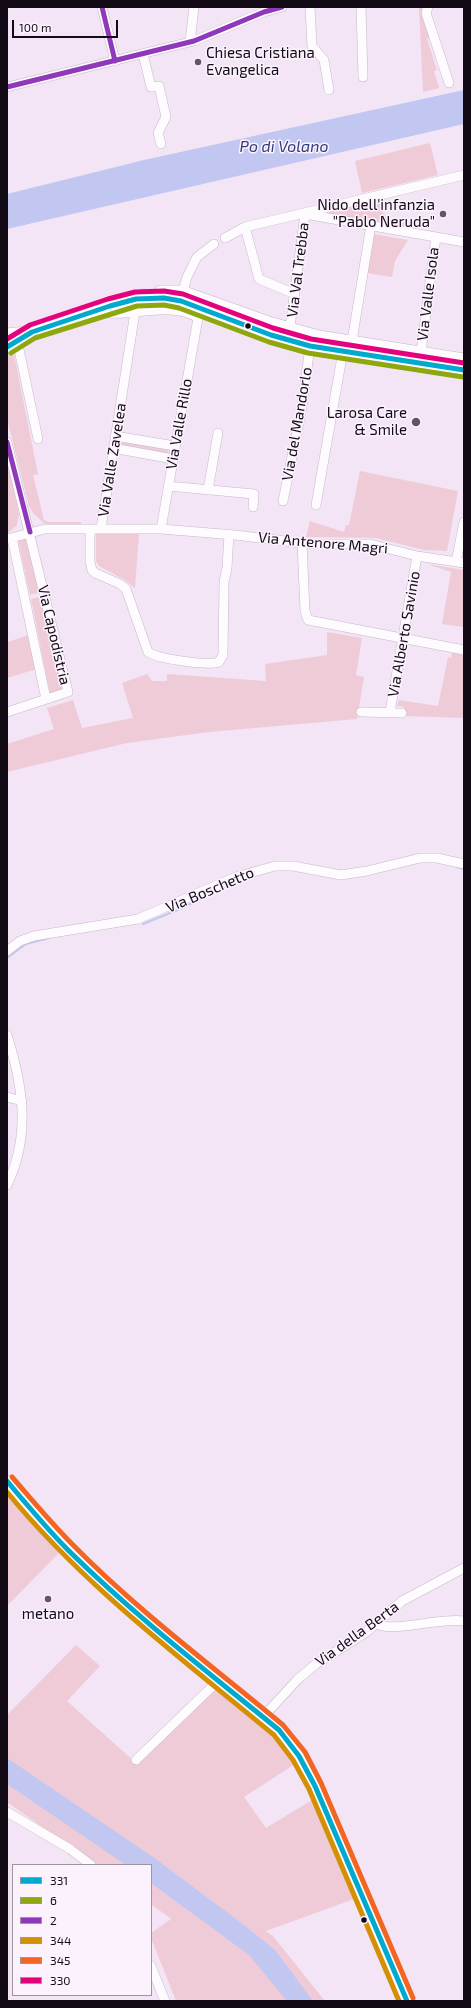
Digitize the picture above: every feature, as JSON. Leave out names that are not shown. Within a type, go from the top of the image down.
[{"type":"main road","points":[[7,347],[12,337],[32,332],[121,302],[136,299],[182,296],[271,335],[310,346],[464,370]]},
{"type":"main road","points":[[7,1481],[44,1526],[73,1557],[286,1738],[301,1758],[407,2001]]},
{"type":"street","points":[[102,7],[115,61]]},
{"type":"street","points":[[190,42],[194,7]]},
{"type":"street","points":[[7,87],[190,42],[282,7]]},
{"type":"street","points":[[310,7],[312,46],[324,60],[329,90]]},
{"type":"street","points":[[361,7],[363,77]]},
{"type":"street","points":[[428,7],[426,13],[449,83]]},
{"type":"street","points":[[143,54],[151,87],[159,86],[166,117],[158,133],[161,144]]},
{"type":"street","points":[[225,238],[245,227],[305,214],[464,175]]},
{"type":"street","points":[[305,214],[464,242]]},
{"type":"street","name":"Via Val Trebba","points":[[290,327],[305,214]]},
{"type":"street","points":[[352,341],[371,225]]},
{"type":"street","points":[[245,227],[259,279],[295,294]]},
{"type":"street","name":"Via Valle Isola","points":[[421,352],[436,237]]},
{"type":"street","points":[[214,244],[197,257],[182,296],[319,335],[464,358]]},
{"type":"street","points":[[121,302],[127,309],[135,312]]},
{"type":"street","name":"Via Valle Rillo","points":[[135,312],[159,309],[189,314],[198,318],[161,530]]},
{"type":"street","points":[[92,312],[135,312]]},
{"type":"street","name":"Via Valle Zavelea","points":[[135,312],[101,529],[161,530],[229,534]]},
{"type":"street","points":[[12,337],[38,439]]},
{"type":"street","name":"Via del Mandorlo","points":[[283,501],[302,407],[310,346]]},
{"type":"street","points":[[316,505],[343,352]]},
{"type":"street","points":[[208,490],[218,433]]},
{"type":"street","points":[[115,436],[175,446]]},
{"type":"street","name":"Via Capodistria","points":[[7,442],[68,692],[46,699],[9,538]]},
{"type":"street","points":[[113,448],[173,459]]},
{"type":"street","points":[[168,486],[254,494],[253,507]]},
{"type":"street","points":[[460,562],[464,524]]},
{"type":"street","points":[[9,538],[45,529],[101,529]]},
{"type":"street","points":[[90,529],[91,568],[95,573],[120,584],[126,589],[148,652],[155,656],[184,661],[213,663],[219,662],[223,655],[224,582],[227,568],[229,534]]},
{"type":"street","name":"Via Antenore Magri","points":[[229,534],[302,543],[370,544],[417,556],[460,562]]},
{"type":"street","points":[[302,543],[305,615],[308,620],[464,650]]},
{"type":"street","name":"Via Alberto Savinio","points":[[390,712],[417,556]]},
{"type":"street","points":[[7,712],[46,699]]},
{"type":"street","name":"Via Alberto Savinio","points":[[361,712],[402,713]]},
{"type":"street","name":"Via Boschetto","points":[[7,951],[20,941],[30,937],[143,918],[233,878],[268,867],[293,866],[341,875],[367,871],[420,858],[437,858],[464,864]]},
{"type":"street","points":[[7,1035],[18,1073],[22,1101],[20,1142],[15,1165],[7,1185]]},
{"type":"street","points":[[7,1097],[22,1101]]},
{"type":"street","name":"Via della Berta","points":[[263,1717],[311,1668],[377,1624],[402,1601],[464,1568]]},
{"type":"street","points":[[377,1624],[389,1627],[437,1621],[464,1621]]},
{"type":"street","points":[[136,1760],[219,1680]]},
{"type":"street","points":[[7,1812],[76,1853],[90,1864]]},
{"type":"street","points":[[152,1969],[164,2001]]},
{"type":"shaded area","points":[[419,7],[421,7],[431,38],[427,39],[437,70],[434,71],[439,88],[423,92]]},
{"type":"shaded area","points":[[430,143],[438,175],[362,193],[355,161]]},
{"type":"shaded area","points":[[388,195],[384,201],[383,213],[390,220],[404,223],[404,230],[314,213]]},
{"type":"shaded area","points":[[373,234],[408,240],[395,261],[392,277],[366,273]]},
{"type":"shaded area","points":[[145,288],[145,293],[104,302],[103,298]]},
{"type":"shaded area","points":[[185,296],[289,332],[288,336],[184,298]]},
{"type":"shaded area","points":[[294,333],[464,362],[464,367],[293,338]]},
{"type":"shaded area","points":[[13,349],[38,474],[33,475],[44,520],[48,522],[81,522],[81,525],[46,525],[34,514],[29,506],[7,419],[7,353],[9,350]]},
{"type":"shaded area","points":[[120,440],[169,449],[168,455],[119,446]]},
{"type":"shaded area","points":[[7,459],[19,514],[17,525],[7,534]]},
{"type":"shaded area","points":[[360,471],[458,491],[447,551],[424,550],[376,538],[306,537],[310,521],[344,532],[346,525],[349,525]]},
{"type":"shaded area","points":[[96,533],[139,534],[135,588],[123,579],[99,566],[96,561]]},
{"type":"shaded area","points":[[26,538],[41,592],[30,595],[18,540]]},
{"type":"shaded area","points":[[427,564],[464,570],[464,627],[442,624],[451,572]]},
{"type":"shaded area","points":[[42,596],[64,689],[50,694],[31,599]]},
{"type":"shaded area","points":[[327,632],[362,638],[356,675],[364,677],[357,719],[209,732],[127,743],[7,772],[7,744],[54,729],[47,708],[73,700],[82,728],[133,718],[122,683],[147,674],[152,681],[167,681],[167,674],[266,681],[265,664],[327,655]]},
{"type":"shaded area","points":[[28,635],[37,669],[7,678],[8,642]]},
{"type":"shaded area","points":[[452,652],[464,655],[464,718],[404,716],[404,707],[397,706],[399,700],[438,706],[448,657],[451,658]]},
{"type":"shaded area","points":[[7,1490],[59,1553],[7,1606]]},
{"type":"shaded area","points":[[76,1645],[100,1666],[67,1701],[136,1763],[214,1689],[286,1746],[295,1764],[244,1797],[266,1828],[312,1800],[354,1899],[266,1931],[273,1936],[325,2001],[176,2001],[152,1941],[152,1932],[171,1919],[152,1905],[152,1864],[95,1864],[7,1802],[7,1715]]},
{"type":"water","name":"Po di Volano","points":[[464,90],[464,124],[7,229],[7,194],[144,160]]},
{"type":"water","points":[[7,1758],[153,1857],[240,1922],[275,1950],[313,2001],[287,2001],[249,1955],[152,1884],[152,1864],[125,1864],[7,1784]]},
{"type":"waterway","points":[[457,867],[464,869]]},
{"type":"waterway","points":[[143,924],[180,909],[227,886]]},
{"type":"waterway","points":[[7,958],[26,944],[49,938]]},
{"type":"transit line","name":"2","points":[[102,7],[115,61]]},
{"type":"transit line","name":"2","points":[[7,87],[194,41],[264,12],[282,7]]},
{"type":"transit line","name":"330","points":[[7,339],[30,325],[108,299],[135,292],[164,291],[183,294],[273,328],[311,339],[464,363]]},
{"type":"transit line","name":"331","points":[[7,347],[32,332],[110,306],[136,299],[164,298],[181,301],[271,335],[310,346],[464,370]]},
{"type":"transit line","name":"6","points":[[11,353],[35,338],[137,306],[164,305],[179,308],[269,342],[308,353],[463,377]]},
{"type":"transit line","name":"2","points":[[7,442],[30,532]]},
{"type":"transit line","name":"345","points":[[12,1477],[73,1545],[123,1593],[283,1725],[305,1752],[321,1783],[413,1998]]},
{"type":"transit line","name":"331","points":[[7,1481],[53,1534],[94,1575],[172,1643],[279,1730],[299,1756],[315,1786],[407,2001]]},
{"type":"transit line","name":"344","points":[[7,1492],[68,1559],[101,1590],[134,1620],[274,1735],[293,1760],[309,1789],[399,2001]]},
{"type":"place","name":"Chiesa Cristiana Evangelica","points":[[198,62]]},
{"type":"place","name":"Nido dell'infanzia \"Pablo Neruda\"","points":[[443,214]]},
{"type":"place","name":"Larosa Care & Smile","points":[[416,422]]},
{"type":"place","name":"metano","points":[[48,1599]]}]
